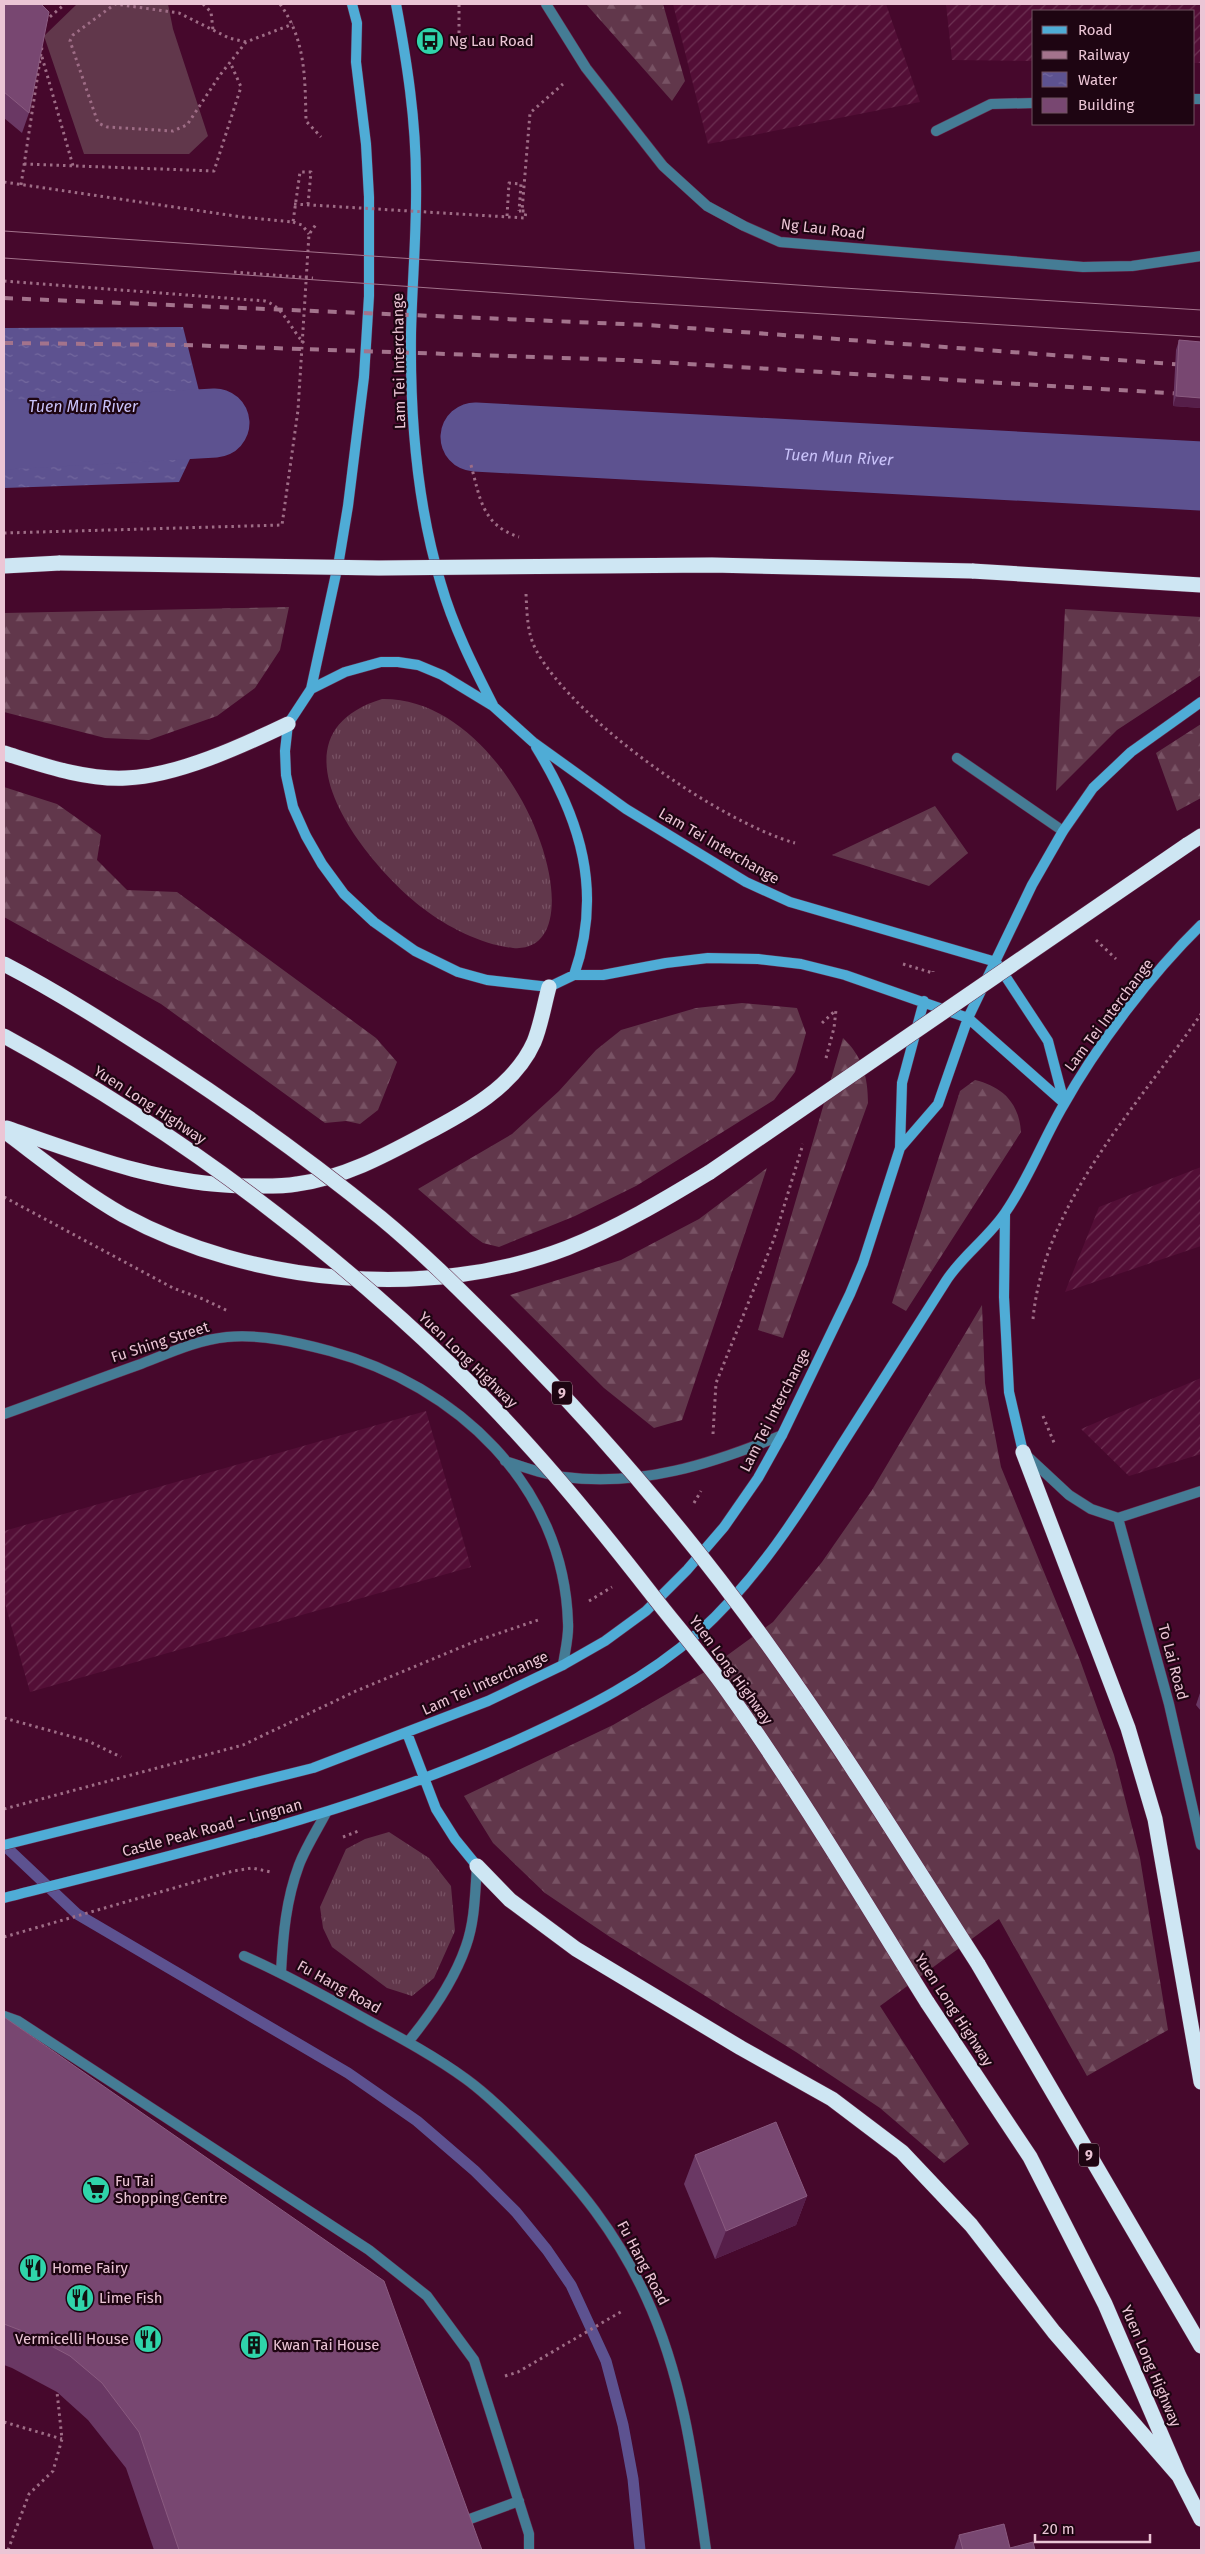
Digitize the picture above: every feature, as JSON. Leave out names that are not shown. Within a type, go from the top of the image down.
[{"type":"highway","points":[[4,566],[60,563],[380,568],[712,565],[972,571],[1201,585]]},
{"type":"highway","points":[[4,754],[74,773],[126,778],[171,771],[288,724]]},
{"type":"highway","points":[[4,1131],[85,1192],[124,1215],[159,1231],[239,1260],[281,1271],[368,1279],[418,1278],[475,1272],[517,1264],[566,1248],[614,1227],[710,1172],[1201,836]]},
{"type":"highway","name":"9","points":[[4,964],[116,1029],[206,1088],[382,1218],[454,1284],[521,1351],[587,1421],[651,1494],[758,1631],[839,1746],[978,1964],[1201,2346]]},
{"type":"highway","points":[[4,1126],[106,1162],[192,1183],[263,1186],[297,1185],[335,1176],[372,1161],[443,1125],[501,1085],[521,1065],[534,1041],[549,987]]},
{"type":"highway","name":"Yuen Long Highway","points":[[4,1036],[95,1088],[225,1176],[306,1238],[385,1304],[473,1387],[535,1452],[607,1537],[727,1690],[782,1772],[926,2002],[1030,2157],[1105,2304],[1180,2476],[1201,2519]]},
{"type":"highway","points":[[1023,1452],[1128,1728],[1155,1819],[1201,2082]]},
{"type":"highway","points":[[477,1866],[510,1900],[576,1949],[741,2048],[832,2099],[902,2152],[971,2225],[1054,2332],[1180,2476]]},
{"type":"main road","name":"Lam Tei Interchange","points":[[352,4],[357,22],[356,62],[366,144],[369,197],[369,296],[366,350],[348,506],[311,689],[288,724],[285,750],[286,774],[293,807],[306,836],[322,864],[344,894],[374,922],[415,951],[458,972],[487,980],[549,987]]},
{"type":"main road","name":"Lam Tei Interchange","points":[[396,4],[408,78],[414,135],[416,180],[412,379],[422,494],[441,584],[467,653],[493,706]]},
{"type":"main road","name":"Lam Tei Interchange","points":[[311,689],[345,672],[381,662],[418,665],[442,675],[493,706],[533,742],[626,809],[746,882],[790,902],[996,962],[1048,1041],[1064,1103]]},
{"type":"main road","points":[[968,1018],[1032,885],[1063,831],[1093,788],[1131,752],[1201,702]]},
{"type":"main road","name":"Lam Tei Interchange","points":[[533,742],[554,776],[568,806],[577,830],[587,879],[587,926],[583,949],[574,975]]},
{"type":"main road","name":"Lam Tei Interchange","points":[[425,1779],[499,1748],[612,1694],[653,1668],[699,1632],[740,1589],[773,1549],[800,1510],[950,1275],[1005,1214],[1064,1103],[1143,989],[1201,925]]},
{"type":"main road","points":[[549,987],[574,975],[603,975],[666,963],[708,958],[758,959],[801,964],[845,975],[924,1001],[968,1018],[1064,1103]]},
{"type":"main road","points":[[900,1148],[902,1083],[924,1001]]},
{"type":"main road","name":"Lam Tei Interchange","points":[[407,1733],[488,1701],[563,1665],[605,1640],[646,1611],[687,1570],[724,1527],[752,1486],[782,1436],[850,1294],[900,1148],[938,1104],[968,1018]]},
{"type":"main road","name":"Lam Tei Interchange","points":[[1005,1214],[1004,1297],[1009,1392],[1023,1452]]},
{"type":"main road","points":[[4,1845],[313,1768],[407,1733],[436,1809],[477,1866]]},
{"type":"main road","name":"Castle Peak Road – Lingnan","points":[[4,1898],[128,1867],[326,1813],[425,1779]]},
{"type":"street","name":"Ng Lau Road","points":[[546,4],[586,68],[663,166],[707,206],[780,242],[1083,267],[1132,266],[1201,256]]},
{"type":"street","points":[[936,131],[991,104],[1032,102]]},
{"type":"street","points":[[957,758],[1063,831]]},
{"type":"street","name":"Fu Shing Street","points":[[4,1414],[194,1344],[228,1337],[267,1338],[305,1344],[347,1356],[410,1384],[435,1397],[475,1426],[505,1461],[537,1506],[558,1557],[566,1595],[568,1625],[563,1665]]},
{"type":"street","points":[[505,1461],[563,1477],[610,1479],[658,1475],[732,1456],[782,1436]]},
{"type":"street","points":[[1023,1452],[1069,1495],[1091,1510],[1118,1518],[1201,1491]]},
{"type":"street","name":"To Lai Road","points":[[1118,1518],[1169,1704],[1201,1845]]},
{"type":"street","name":"Fu Hang Road","points":[[281,1972],[287,1906],[300,1862],[326,1813]]},
{"type":"street","points":[[408,2042],[425,2020],[448,1984],[466,1946],[473,1914],[477,1866]]},
{"type":"street","name":"Fu Hang Road","points":[[244,1956],[281,1972],[408,2042],[466,2079],[514,2121],[570,2177],[616,2237],[647,2298],[668,2354],[684,2409],[706,2550]]},
{"type":"street","points":[[4,2016],[18,2021],[369,2250],[427,2296],[474,2360],[529,2534],[529,2550]]},
{"type":"street","points":[[444,2528],[519,2501]]},
{"type":"path","points":[[44,29],[46,20],[65,4]]},
{"type":"path","points":[[246,42],[229,38],[179,13],[115,4],[73,35],[71,48],[98,123],[107,128],[173,131],[187,125],[246,42],[292,24]]},
{"type":"path","points":[[203,4],[211,12],[214,30]]},
{"type":"path","points":[[280,4],[292,24],[302,48],[305,75],[306,121],[321,137]]},
{"type":"path","points":[[453,44],[458,36],[459,4]]},
{"type":"path","points":[[46,10],[52,15]]},
{"type":"path","points":[[21,185],[42,45]]},
{"type":"path","points":[[41,54],[73,166]]},
{"type":"path","points":[[24,164],[214,171],[241,87],[230,62]]},
{"type":"path","points":[[36,65],[44,65]]},
{"type":"path","points":[[520,211],[530,113],[563,84]]},
{"type":"path","points":[[293,222],[300,172],[311,172],[308,204]]},
{"type":"path","points":[[4,182],[242,217],[293,222],[302,225],[309,234]]},
{"type":"path","points":[[507,216],[509,183],[521,184],[520,211]]},
{"type":"path","points":[[296,204],[525,218],[526,211],[520,211]]},
{"type":"path","points":[[4,533],[282,525],[298,410],[304,343],[309,234],[317,223]]},
{"type":"path","points":[[234,272],[313,278]]},
{"type":"path","points":[[4,281],[265,301],[272,303],[304,343]]},
{"type":"path","points":[[471,464],[485,514],[500,529],[523,538]]},
{"type":"path","points":[[526,591],[529,633],[536,650],[558,681],[593,718],[658,769],[707,801],[772,836],[795,843]]},
{"type":"path","points":[[822,1023],[836,1010],[834,1028]]},
{"type":"path","points":[[1032,1327],[1034,1303],[1047,1253],[1069,1206],[1122,1122],[1201,1014]]},
{"type":"path","points":[[4,1197],[173,1288],[203,1299],[237,1316]]},
{"type":"path","points":[[1040,1408],[1058,1452]]},
{"type":"path","points":[[4,1718],[88,1741],[121,1757]]},
{"type":"path","points":[[4,1809],[97,1782]]},
{"type":"path","points":[[338,1839],[364,1828]]},
{"type":"path","points":[[4,1937],[123,1901],[233,1872],[252,1868],[273,1873],[300,1862]]},
{"type":"path","points":[[518,2372],[629,2307]]},
{"type":"path","points":[[8,2550],[29,2494],[53,2471],[62,2439],[57,2392]]},
{"type":"path","points":[[4,2422],[62,2439]]},
{"type":"shaded area","points":[[673,4],[886,4],[920,102],[708,144]]},
{"type":"shaded area","points":[[946,4],[1201,4],[1201,63],[1195,63],[1195,10],[1032,10],[1032,61],[952,60]]},
{"type":"shaded area","points":[[1201,1167],[1201,1246],[1065,1292],[1099,1207]]},
{"type":"shaded area","points":[[1201,1378],[1201,1454],[1129,1476],[1081,1429]]},
{"type":"shaded area","points":[[426,1411],[471,1567],[30,1692],[4,1600],[4,1531]]},
{"type":"green space","points":[[77,4],[168,4],[173,29],[208,136],[189,154],[84,154],[44,36]]},
{"type":"green space","points":[[586,4],[663,4],[685,81],[672,101]]},
{"type":"green space","points":[[289,607],[280,650],[255,688],[217,716],[149,740],[105,738],[4,712],[4,613]]},
{"type":"green space","points":[[1065,609],[1201,617],[1201,675],[1117,730],[1056,791]]},
{"type":"green space","points":[[382,699],[431,709],[474,738],[509,779],[534,826],[549,872],[551,912],[540,940],[513,948],[502,946],[478,939],[443,922],[424,909],[401,889],[376,863],[354,833],[336,802],[327,770],[330,741],[347,717]]},
{"type":"green space","points":[[1201,724],[1201,798],[1177,811],[1156,753]]},
{"type":"green space","points":[[4,787],[57,804],[101,835],[97,860],[127,890],[177,892],[376,1038],[397,1062],[378,1110],[360,1124],[346,1121],[325,1123],[161,1004],[4,917]]},
{"type":"green space","points":[[935,806],[968,853],[929,886],[832,855]]},
{"type":"green space","points":[[742,1003],[797,1008],[806,1033],[795,1072],[774,1100],[636,1186],[575,1216],[499,1247],[483,1243],[473,1236],[418,1189],[512,1134],[559,1091],[596,1050],[621,1030],[696,1008]]},
{"type":"green space","points":[[843,1038],[855,1052],[863,1067],[867,1084],[868,1103],[783,1338],[758,1330]]},
{"type":"green space","points":[[975,1080],[994,1087],[1008,1098],[1017,1113],[1021,1132],[906,1311],[892,1303],[960,1091]]},
{"type":"green space","points":[[767,1168],[682,1420],[654,1428],[604,1388],[510,1295],[621,1260],[699,1219]]},
{"type":"green space","points":[[982,1305],[985,1383],[1001,1467],[1080,1660],[1114,1755],[1140,1858],[1168,2030],[1087,2076],[999,1919],[880,2006],[969,2144],[944,2163],[880,2108],[796,2052],[610,1937],[545,1893],[493,1843],[464,1796],[613,1725],[703,1673],[773,1622],[822,1562],[872,1490]]},
{"type":"green space","points":[[389,1832],[429,1858],[451,1886],[455,1931],[434,1978],[412,1996],[387,1988],[332,1947],[323,1928],[320,1907],[346,1849],[365,1839]]},
{"type":"water","name":"Tuen Mun River","points":[[183,327],[207,423],[179,482],[4,488],[4,328]]},
{"type":"building","points":[[4,4],[41,4],[49,12],[29,113],[4,92]]},
{"type":"building","points":[[1179,340],[1201,342],[1201,398],[1176,396]]},
{"type":"building","name":"Fu Tai Shopping Centre","points":[[4,2017],[384,2281],[482,2550],[179,2550],[139,2432],[102,2383],[70,2356],[25,2332],[4,2324]]},
{"type":"building","points":[[776,2122],[807,2196],[726,2231],[695,2155]]},
{"type":"building","points":[[1004,2524],[1010,2548],[1033,2542],[1035,2550],[963,2550],[959,2535]]},
{"type":"waterway","name":"Tuen Mun River","points":[[4,435],[215,423]]},
{"type":"waterway","name":"Tuen Mun River","points":[[475,437],[1201,476]]},
{"type":"waterway","points":[[4,1845],[77,1914],[348,2073],[417,2121],[475,2171],[516,2212],[547,2250],[571,2285],[606,2361],[623,2425],[633,2479],[640,2550]]},
{"type":"tram line","points":[[4,231],[827,287],[1201,310]]},
{"type":"tram line","points":[[4,258],[629,302],[1201,337]]},
{"type":"railway","points":[[4,298],[648,325],[1186,365]]},
{"type":"railway","points":[[4,343],[184,345],[623,360],[1185,394]]},
{"type":"place","name":"Ng Lau Road","points":[[430,41]]},
{"type":"place","name":"Fu Tai Shopping Centre","points":[[96,2190]]},
{"type":"place","name":"Home Fairy","points":[[33,2268]]},
{"type":"place","name":"Lime Fish","points":[[80,2298]]},
{"type":"place","name":"Vermicelli House","points":[[148,2339]]},
{"type":"place","name":"Kwan Tai House","points":[[254,2345]]}]
